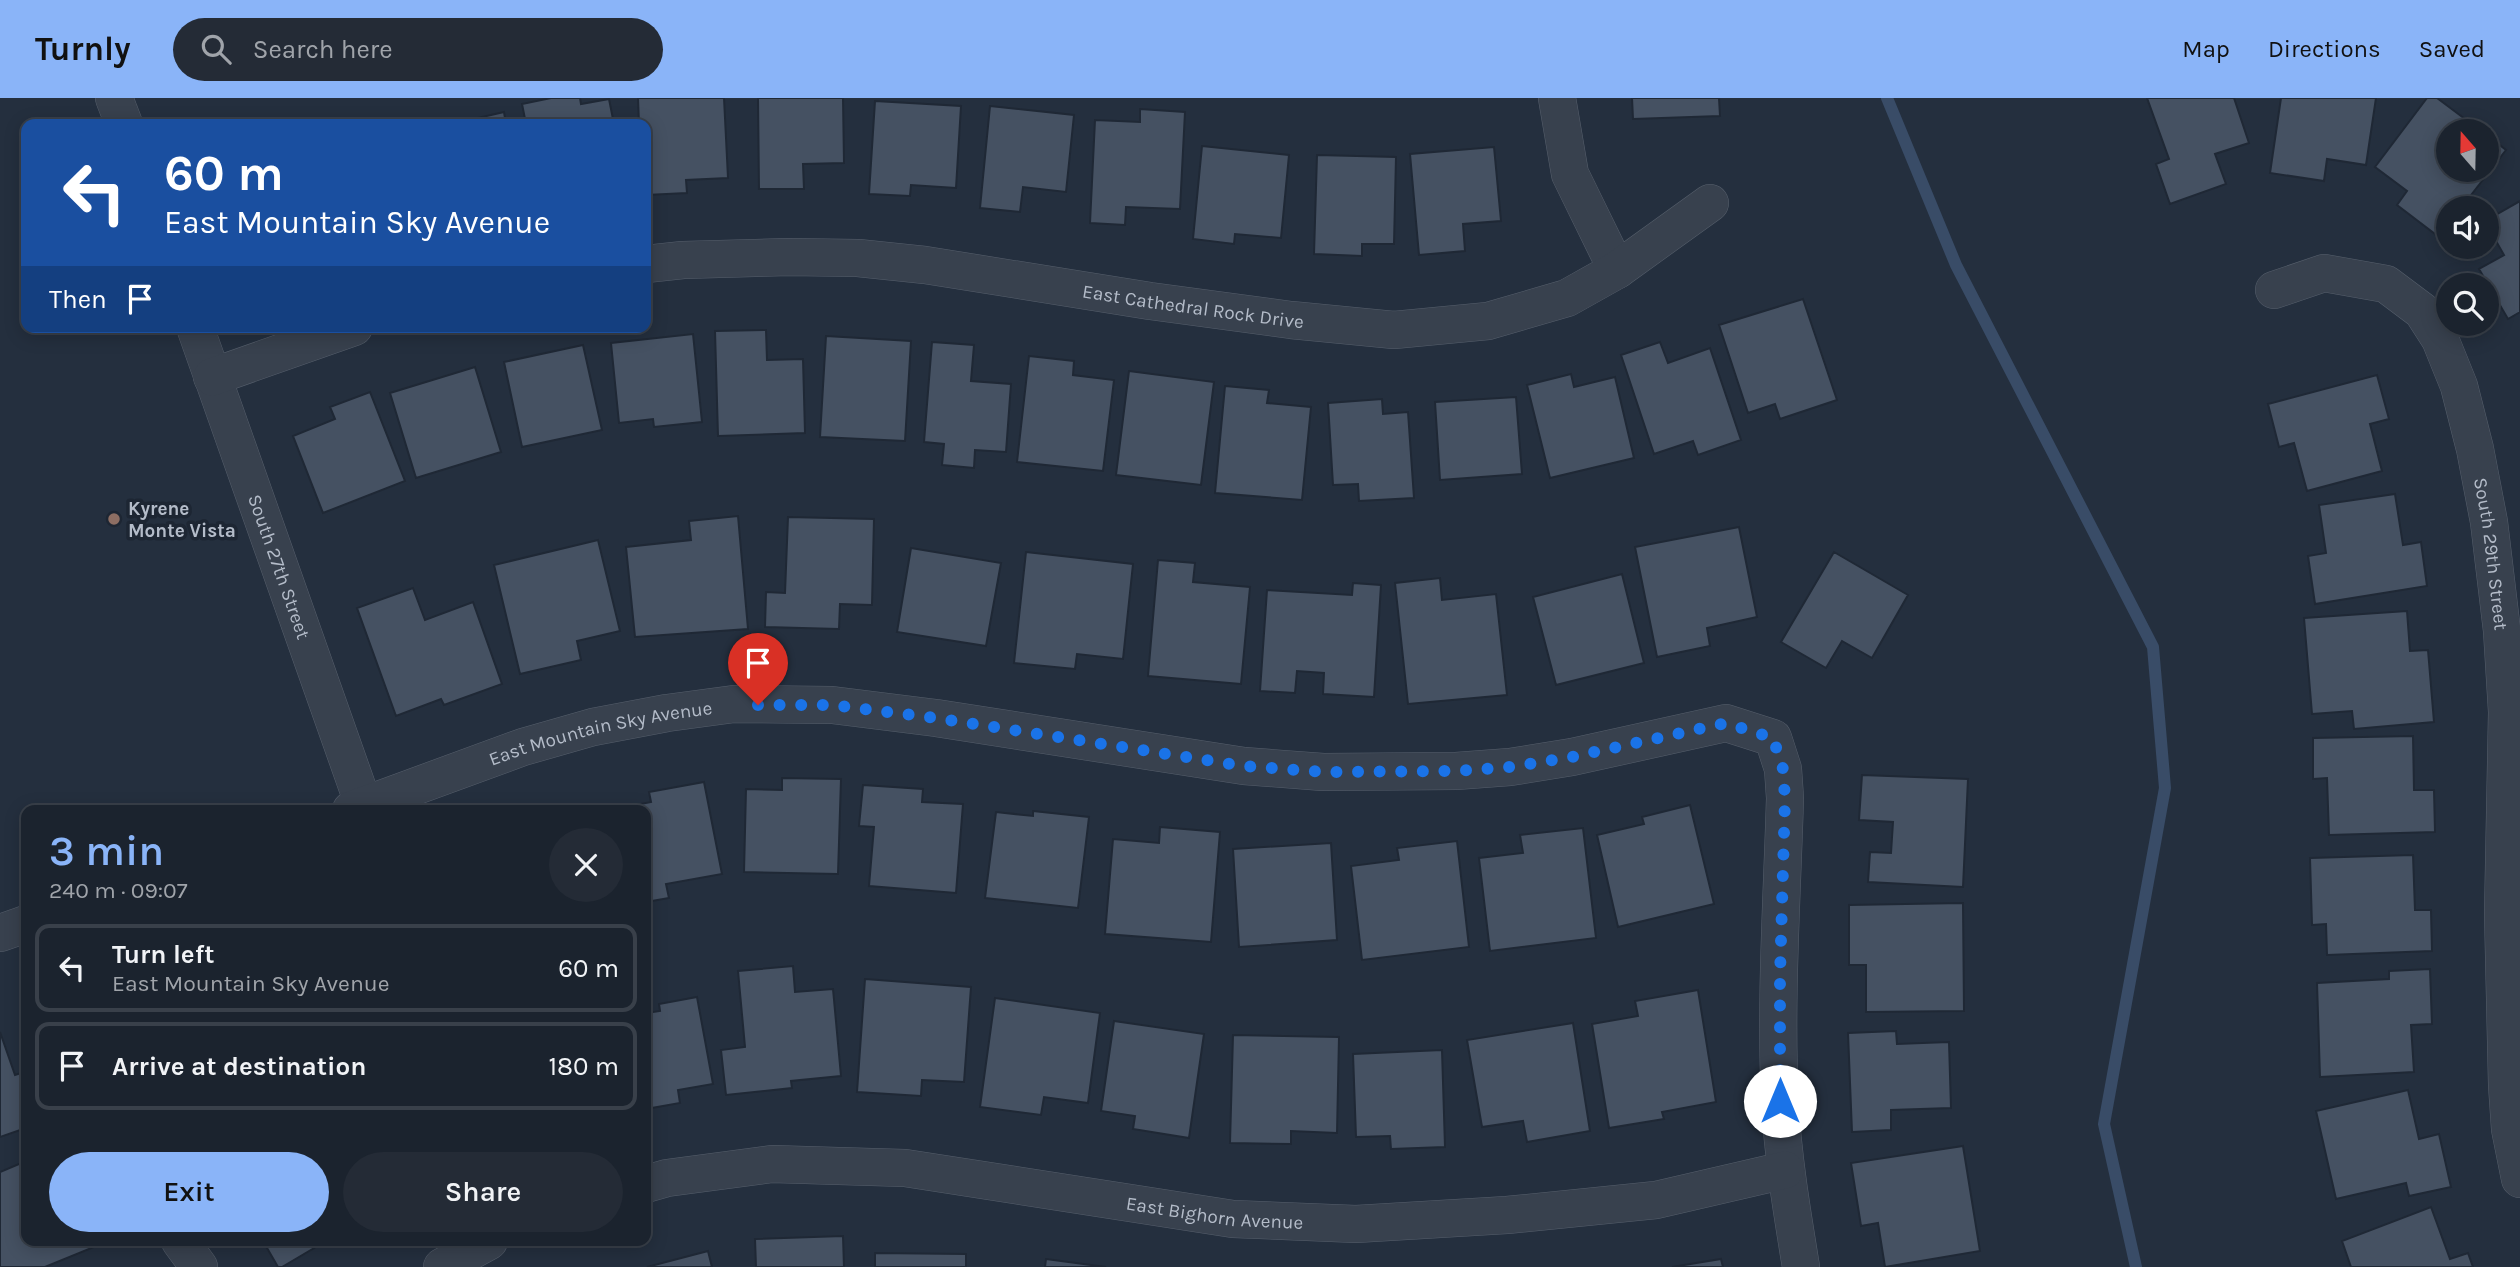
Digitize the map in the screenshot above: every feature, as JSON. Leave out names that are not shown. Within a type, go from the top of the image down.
[{"type":"street","points":[[114,98],[122,119]]},
{"type":"street","points":[[1557,98],[1570,174],[1617,270]]},
{"type":"street","name":"East Cathedral Rock Drive","points":[[651,263],[789,257],[858,258],[925,265],[1150,301],[1291,320],[1394,330],[1488,321],[1567,298],[1617,270],[1710,203]]},
{"type":"street","name":"South 29th Street","points":[[2274,290],[2324,272],[2386,284],[2422,311],[2440,339],[2459,386],[2487,510],[2502,631],[2512,666],[2507,712],[2503,914],[2507,1085],[2510,1129],[2520,1179]]},
{"type":"street","name":"South 27th Street","points":[[197,333],[357,805]]},
{"type":"street","points":[[212,377],[337,333]]},
{"type":"street","name":"East Mountain Sky Avenue","points":[[366,805],[523,747],[593,727],[734,704],[832,705],[936,718],[1244,766],[1324,772],[1444,772],[1510,767],[1572,757],[1726,723],[1773,738],[1783,769],[1785,798],[1780,1101],[1785,1170]]},
{"type":"street","points":[[0,933],[21,926]]},
{"type":"street","name":"East Bighorn Avenue","points":[[651,1183],[772,1164],[905,1168],[1233,1219],[1356,1223],[1507,1215],[1656,1200],[1785,1170]]},
{"type":"street","points":[[1785,1170],[1801,1267]]},
{"type":"street","points":[[184,1246],[199,1267]]},
{"type":"street","points":[[442,1267],[480,1246]]},
{"type":"building","points":[[551,98],[580,98],[581,104],[609,99],[613,119],[525,119],[522,104]]},
{"type":"building","points":[[638,98],[724,98],[728,178],[686,180],[687,193],[651,195],[651,119],[639,119]]},
{"type":"building","points":[[758,98],[843,98],[844,163],[803,164],[804,189],[759,189]]},
{"type":"building","points":[[1632,98],[1719,98],[1720,116],[1633,119]]},
{"type":"building","points":[[2147,98],[2234,98],[2249,143],[2215,154],[2226,184],[2170,204],[2156,164],[2169,159]]},
{"type":"building","points":[[2281,98],[2376,98],[2366,165],[2327,159],[2324,181],[2270,173]]},
{"type":"building","points":[[2427,98],[2437,98],[2465,119],[2436,119],[2436,182],[2481,182],[2470,196],[2436,196],[2436,235],[2397,205],[2407,191],[2375,167]]},
{"type":"building","points":[[875,101],[961,106],[956,188],[911,185],[910,196],[869,194]]},
{"type":"building","points":[[990,106],[1074,115],[1066,192],[1023,187],[1020,212],[980,208]]},
{"type":"building","points":[[1140,109],[1185,112],[1180,209],[1126,207],[1125,225],[1090,223],[1095,120],[1140,122]]},
{"type":"building","points":[[504,112],[505,119],[474,119]]},
{"type":"building","points":[[2499,144],[2506,150],[2499,159]]},
{"type":"building","points":[[1202,146],[1289,155],[1281,238],[1235,234],[1234,244],[1193,239]]},
{"type":"building","points":[[1494,147],[1501,221],[1463,224],[1465,251],[1419,255],[1410,154]]},
{"type":"building","points":[[1317,155],[1396,157],[1394,244],[1362,244],[1362,256],[1314,254]]},
{"type":"building","points":[[2520,201],[2520,312],[2508,319],[2499,303],[2499,273],[2481,273],[2479,269],[2504,255],[2499,246],[2499,213]]},
{"type":"building","points":[[1803,299],[1837,400],[1780,419],[1775,404],[1748,413],[1719,325]]},
{"type":"building","points":[[766,330],[767,360],[803,359],[805,433],[718,436],[715,331]]},
{"type":"building","points":[[693,334],[702,422],[654,427],[653,419],[619,423],[611,343]]},
{"type":"building","points":[[826,336],[911,341],[905,441],[820,437]]},
{"type":"building","points":[[932,342],[974,345],[971,381],[1011,384],[1006,452],[975,450],[974,468],[942,465],[944,444],[924,442]]},
{"type":"building","points":[[1660,342],[1668,363],[1710,348],[1741,440],[1698,455],[1693,441],[1654,454],[1621,355]]},
{"type":"building","points":[[583,345],[602,430],[522,447],[504,362]]},
{"type":"building","points":[[1029,356],[1074,361],[1073,375],[1114,380],[1103,471],[1017,462]]},
{"type":"building","points":[[475,367],[501,452],[416,478],[390,393]]},
{"type":"building","points":[[1129,371],[1214,382],[1201,485],[1116,475]]},
{"type":"building","points":[[1571,374],[1574,387],[1615,377],[1634,458],[1550,478],[1527,385]]},
{"type":"building","points":[[2377,375],[2389,419],[2370,424],[2382,471],[2307,491],[2294,443],[2279,447],[2268,404]]},
{"type":"building","points":[[1225,386],[1269,390],[1267,403],[1311,407],[1302,500],[1215,493]]},
{"type":"building","points":[[370,392],[405,481],[323,513],[293,436],[335,419],[330,407]]},
{"type":"building","points":[[1516,397],[1522,474],[1440,480],[1435,402]]},
{"type":"building","points":[[1382,399],[1383,414],[1408,412],[1414,498],[1359,501],[1358,484],[1333,485],[1328,403]]},
{"type":"building","points":[[2395,494],[2403,545],[2421,542],[2427,586],[2315,604],[2308,556],[2326,553],[2319,505]]},
{"type":"building","points":[[738,516],[748,629],[635,637],[626,547],[691,540],[689,521]]},
{"type":"building","points":[[788,517],[874,519],[872,605],[840,604],[839,629],[765,627],[766,592],[785,593]]},
{"type":"building","points":[[1739,527],[1757,617],[1707,628],[1710,646],[1657,657],[1635,547]]},
{"type":"building","points":[[598,540],[620,631],[577,641],[581,660],[520,674],[494,565]]},
{"type":"building","points":[[911,548],[1001,563],[986,646],[897,632]]},
{"type":"building","points":[[1026,552],[1133,564],[1123,659],[1077,654],[1075,669],[1014,663]]},
{"type":"building","points":[[1834,552],[1908,595],[1872,658],[1842,641],[1826,668],[1781,642]]},
{"type":"building","points":[[1158,560],[1195,563],[1193,582],[1250,587],[1241,684],[1148,676]]},
{"type":"building","points":[[1622,574],[1644,663],[1556,685],[1533,597]]},
{"type":"building","points":[[1440,578],[1442,600],[1496,594],[1507,695],[1408,704],[1395,583]]},
{"type":"building","points":[[1353,583],[1381,585],[1374,697],[1323,694],[1324,673],[1297,671],[1295,693],[1260,691],[1267,590],[1352,595]]},
{"type":"building","points":[[413,588],[425,620],[473,602],[502,684],[444,705],[441,699],[396,716],[357,608]]},
{"type":"building","points":[[2407,611],[2410,651],[2428,650],[2434,722],[2354,729],[2352,711],[2312,714],[2304,618]]},
{"type":"building","points":[[2413,736],[2414,790],[2434,790],[2435,832],[2329,835],[2327,778],[2313,779],[2313,738]]},
{"type":"building","points":[[1862,775],[1968,779],[1963,887],[1868,882],[1870,852],[1891,853],[1893,822],[1859,820]]},
{"type":"building","points":[[782,778],[841,779],[838,874],[744,872],[746,789],[782,790]]},
{"type":"building","points":[[704,782],[722,874],[666,884],[669,898],[651,901],[651,805],[636,805],[651,802],[649,792]]},
{"type":"building","points":[[863,785],[923,789],[922,802],[963,804],[956,893],[869,886],[874,827],[859,826]]},
{"type":"building","points":[[1690,805],[1714,904],[1618,927],[1597,835],[1644,824],[1642,817]]},
{"type":"building","points":[[1033,811],[1089,817],[1078,908],[985,898],[996,812],[1033,816]]},
{"type":"building","points":[[1160,827],[1220,832],[1211,942],[1105,934],[1113,839],[1159,843]]},
{"type":"building","points":[[1583,828],[1596,938],[1490,951],[1479,858],[1523,853],[1520,835]]},
{"type":"building","points":[[1457,841],[1469,947],[1362,960],[1351,866],[1399,860],[1397,848]]},
{"type":"building","points":[[1331,843],[1337,940],[1239,947],[1233,849]]},
{"type":"building","points":[[2413,855],[2415,910],[2431,910],[2432,951],[2327,955],[2326,924],[2312,925],[2310,858]]},
{"type":"building","points":[[1963,903],[1964,1011],[1866,1012],[1866,965],[1849,965],[1849,905]]},
{"type":"building","points":[[793,966],[795,992],[833,989],[841,1076],[791,1081],[792,1088],[726,1095],[721,1050],[745,1047],[738,971]]},
{"type":"building","points":[[2430,969],[2432,1024],[2411,1025],[2414,1072],[2320,1077],[2317,983],[2389,979],[2389,971]]},
{"type":"building","points":[[865,979],[971,987],[964,1082],[922,1080],[921,1096],[857,1092]]},
{"type":"building","points":[[1698,990],[1716,1102],[1662,1112],[1664,1119],[1609,1128],[1592,1024],[1638,1016],[1635,1001]]},
{"type":"building","points":[[697,997],[713,1084],[678,1090],[680,1103],[651,1108],[651,1012],[660,1011],[659,1004]]},
{"type":"building","points":[[995,998],[1100,1013],[1088,1103],[1044,1097],[1041,1115],[980,1107]]},
{"type":"building","points":[[1114,1021],[1204,1034],[1189,1138],[1133,1129],[1135,1116],[1101,1111]]},
{"type":"building","points":[[1573,1023],[1590,1131],[1527,1142],[1523,1121],[1482,1127],[1467,1040]]},
{"type":"building","points":[[1896,1031],[1897,1044],[1949,1042],[1951,1108],[1891,1110],[1891,1130],[1852,1132],[1848,1033]]},
{"type":"building","points":[[0,1032],[15,1075],[21,1073],[21,1130],[0,1137]]},
{"type":"building","points":[[1233,1035],[1339,1037],[1337,1133],[1291,1131],[1291,1144],[1230,1143]]},
{"type":"building","points":[[1442,1050],[1445,1147],[1391,1149],[1390,1136],[1356,1137],[1353,1054]]},
{"type":"building","points":[[2408,1090],[2419,1139],[2439,1134],[2451,1187],[2409,1196],[2406,1183],[2336,1199],[2316,1111]]},
{"type":"building","points":[[1963,1146],[1980,1251],[1885,1267],[1878,1223],[1861,1226],[1851,1163]]},
{"type":"building","points":[[21,1163],[21,1246],[94,1247],[45,1267],[0,1267],[0,1172]]},
{"type":"building","points":[[2431,1207],[2450,1259],[2468,1253],[2473,1267],[2351,1267],[2342,1241]]},
{"type":"building","points":[[843,1236],[844,1267],[756,1267],[755,1239]]},
{"type":"building","points":[[266,1246],[318,1246],[282,1267],[278,1267]]},
{"type":"building","points":[[708,1251],[712,1267],[647,1267]]},
{"type":"building","points":[[875,1253],[966,1254],[966,1267],[875,1267]]},
{"type":"building","points":[[1046,1259],[1106,1267],[1045,1267]]},
{"type":"building","points":[[1721,1259],[1723,1267],[1672,1267]]},
{"type":"waterway","points":[[1887,98],[1956,265],[2153,647],[2165,788],[2104,1124],[2136,1267]]},
{"type":"place","name":"Kyrene Monte Vista","points":[[114,519]]},
{"type":"route","points":[[758,705],[832,705],[936,718],[1244,766],[1324,772],[1386,773],[1510,767],[1572,757],[1726,723],[1773,738],[1783,769],[1785,798],[1780,1101]]}]
